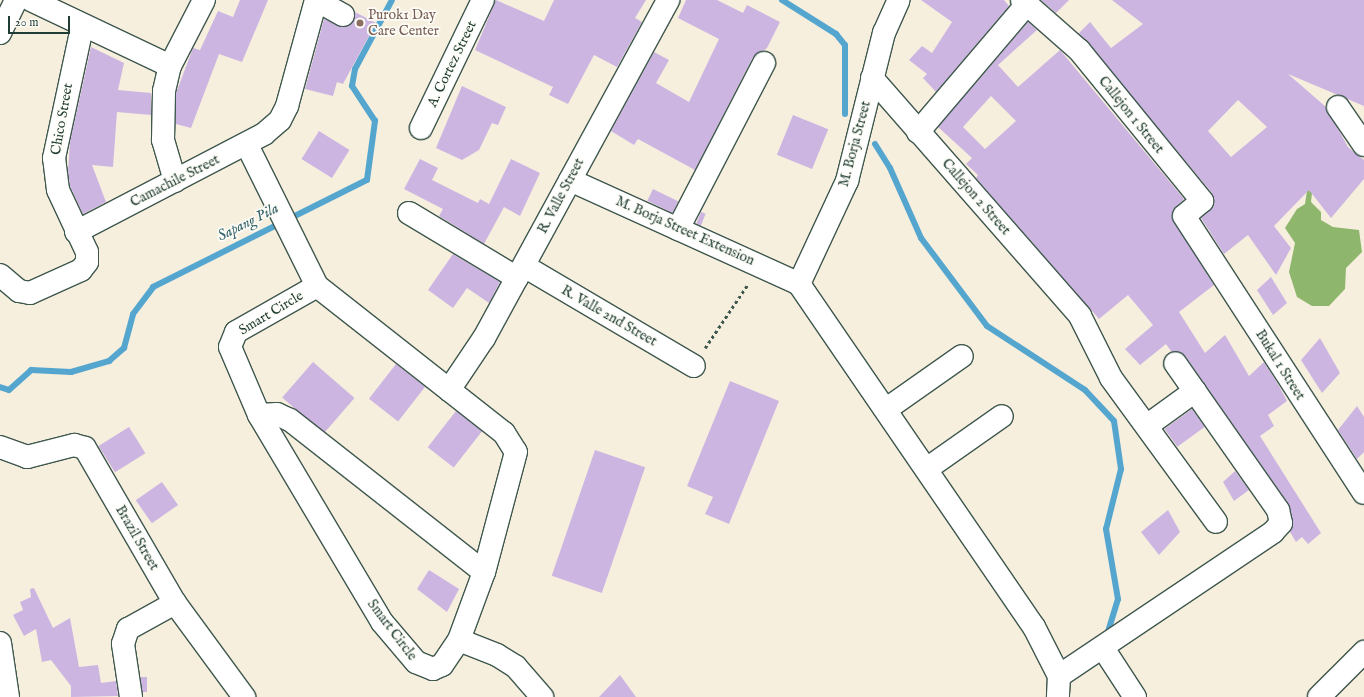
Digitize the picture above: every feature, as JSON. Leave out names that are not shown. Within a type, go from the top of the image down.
[{"type":"street","points":[[0,33],[16,0]]},
{"type":"street","points":[[31,0],[82,27],[170,66]]},
{"type":"street","points":[[175,181],[163,140],[164,91],[170,66],[204,0]]},
{"type":"street","points":[[316,0],[343,15]]},
{"type":"street","name":"Camachile Street","points":[[76,232],[247,145],[273,127],[288,106],[316,0]]},
{"type":"street","name":"A. Cortez Street","points":[[421,128],[483,0]]},
{"type":"street","name":"R. Valle Street","points":[[450,390],[484,338],[668,0]]},
{"type":"street","name":"M. Borja Street","points":[[799,284],[847,181],[884,33],[899,0]]},
{"type":"street","points":[[918,132],[1025,2]]},
{"type":"street","name":"Callejon 1 Street","points":[[1025,2],[1079,50],[1202,201],[1184,216],[1198,235]]},
{"type":"street","name":"Chico Street","points":[[76,232],[58,190],[54,158],[82,27]]},
{"type":"street","points":[[678,230],[764,63]]},
{"type":"street","name":"Callejon 2 Street","points":[[872,78],[1080,316],[1111,378],[1148,426],[1216,522]]},
{"type":"street","points":[[1338,107],[1364,145]]},
{"type":"street","points":[[247,145],[286,219],[317,286]]},
{"type":"street","name":"M. Borja Street Extension","points":[[570,180],[678,230],[761,265],[799,284]]},
{"type":"street","name":"R. Valle 2nd Street","points":[[409,213],[694,366]]},
{"type":"street","points":[[0,275],[19,292],[30,293],[81,270],[88,257],[76,232]]},
{"type":"street","name":"Bukal 1 Street","points":[[1198,235],[1364,493]]},
{"type":"street","points":[[799,284],[888,408],[1034,627],[1059,687],[1103,648],[1281,523],[1278,510],[1175,363]]},
{"type":"street","name":"Smart Circle","points":[[317,286],[504,433],[516,452],[484,572],[459,640],[438,667],[422,668],[410,657],[382,622],[259,415],[230,347],[232,336],[317,286]]},
{"type":"street","points":[[888,408],[962,356]]},
{"type":"street","points":[[1148,426],[1195,391]]},
{"type":"street","points":[[259,415],[277,414],[290,420],[484,572]]},
{"type":"street","points":[[928,468],[1002,416]]},
{"type":"street","name":"Brazil Street","points":[[0,447],[27,457],[74,446],[85,448],[174,603],[244,697]]},
{"type":"street","points":[[131,697],[122,644],[128,628],[174,603]]},
{"type":"street","points":[[459,640],[498,655],[516,667],[542,697]]},
{"type":"street","points":[[0,643],[8,697]]},
{"type":"street","points":[[1103,648],[1135,697]]},
{"type":"street","points":[[1319,697],[1364,652]]},
{"type":"path","points":[[694,366],[761,265]]},
{"type":"green space","points":[[1301,183],[1312,193],[1311,202],[1321,212],[1321,220],[1333,227],[1359,230],[1362,252],[1346,268],[1345,289],[1329,306],[1312,306],[1297,297],[1289,272],[1295,243],[1285,228],[1297,209],[1305,204],[1307,191]]},
{"type":"building","points":[[240,0],[268,0],[242,62],[219,54],[191,128],[176,124],[176,93],[193,48],[200,50],[218,11],[233,17]]},
{"type":"building","points":[[496,0],[544,21],[554,0],[646,0],[635,18],[642,22],[617,67],[594,55],[568,104],[549,95],[553,87],[475,50]]},
{"type":"building","points":[[686,0],[717,0],[743,13],[747,5],[780,22],[767,48],[753,57],[695,170],[638,139],[634,145],[611,131],[654,52],[669,60],[656,83],[689,102],[719,39],[678,18]]},
{"type":"building","points":[[921,0],[1004,0],[1009,6],[936,92],[923,78],[927,74],[909,60],[922,46],[932,53],[952,22]]},
{"type":"building","points":[[1041,0],[1069,0],[1056,13]]},
{"type":"building","points":[[1112,0],[1364,0],[1364,106],[1288,74],[1326,107],[1348,147],[1364,160],[1364,179],[1331,218],[1309,190],[1274,226],[1291,248],[1276,275],[1248,235],[1224,254],[1201,218],[1214,206],[1212,193],[1079,33],[1090,22],[1111,48],[1143,24]],"holes":[[[1238,100],[1267,127],[1231,157],[1208,131]]]},
{"type":"building","points":[[355,12],[376,23],[343,84],[337,82],[333,96],[305,89],[324,19],[344,27],[354,21]]},
{"type":"building","points":[[1028,22],[1037,30],[998,65],[1018,87],[1060,50],[1184,199],[1173,211],[1172,218],[1214,285],[1179,312],[1205,353],[1225,335],[1249,376],[1264,362],[1287,401],[1268,415],[1274,426],[1260,436],[1321,533],[1308,544],[1302,537],[1296,542],[1290,532],[1293,521],[1288,503],[1185,356],[1171,351],[1166,344],[1140,365],[1125,349],[1153,325],[1128,295],[1099,319],[976,178],[978,175],[966,164],[972,158],[938,127]],"holes":[[[991,96],[1016,121],[985,149],[963,127]]]},
{"type":"building","points":[[91,47],[124,63],[118,90],[151,93],[151,115],[117,112],[113,167],[92,165],[106,202],[83,214],[70,186],[68,172],[70,142]]},
{"type":"building","points":[[462,86],[506,107],[498,125],[492,123],[479,150],[462,160],[436,148]]},
{"type":"building","points":[[793,115],[828,129],[812,169],[777,155]]},
{"type":"building","points":[[319,131],[350,150],[332,178],[302,159]]},
{"type":"building","points":[[420,159],[438,168],[432,180],[478,203],[480,199],[489,204],[511,159],[540,173],[520,216],[504,207],[484,244],[439,216],[443,209],[404,189]]},
{"type":"building","points":[[653,189],[678,201],[672,213],[647,201]]},
{"type":"building","points":[[701,212],[706,214],[701,226],[696,224]]},
{"type":"building","points":[[453,254],[500,282],[489,303],[467,288],[453,308],[428,290]]},
{"type":"building","points":[[1271,277],[1287,303],[1273,315],[1257,290]]},
{"type":"building","points":[[1320,338],[1340,373],[1322,393],[1301,360]]},
{"type":"building","points":[[313,362],[355,398],[324,434],[282,397]]},
{"type":"building","points":[[396,364],[425,387],[398,421],[369,399]]},
{"type":"building","points":[[730,381],[779,401],[729,524],[705,514],[713,497],[687,486]]},
{"type":"building","points":[[1357,406],[1364,417],[1364,452],[1357,459],[1338,430]]},
{"type":"building","points":[[1192,409],[1205,427],[1177,447],[1164,429]]},
{"type":"building","points":[[456,411],[482,431],[454,468],[428,447]]},
{"type":"building","points":[[129,427],[145,453],[115,472],[98,446]]},
{"type":"building","points":[[595,450],[645,467],[602,593],[552,576]]},
{"type":"building","points":[[1235,471],[1249,490],[1234,501],[1223,482]]},
{"type":"building","points":[[162,482],[178,505],[152,523],[136,500]]},
{"type":"building","points":[[1168,510],[1180,532],[1159,555],[1141,532]]},
{"type":"building","points":[[429,570],[459,589],[447,612],[417,589]]},
{"type":"building","points":[[34,588],[53,628],[70,618],[79,667],[98,665],[101,683],[116,681],[118,696],[71,697],[71,686],[51,660],[42,662],[36,629],[24,636],[13,615],[23,610],[20,602],[31,597],[30,589]]},
{"type":"building","points":[[620,675],[636,697],[599,697]]},
{"type":"building","points":[[141,677],[147,677],[147,692],[141,692]]},
{"type":"waterway","name":"Sapang Pila","points":[[0,387],[9,390],[31,370],[71,372],[109,361],[124,348],[133,314],[153,287],[367,180],[375,121],[352,86],[355,69],[392,0]]},
{"type":"waterway","points":[[782,0],[836,34],[845,45],[845,114]]},
{"type":"waterway","points":[[875,144],[890,168],[921,238],[987,326],[1085,390],[1114,421],[1121,469],[1106,529],[1118,599],[1107,634]]},
{"type":"place","name":"Purok1 Day Care Center","points":[[360,23]]}]
